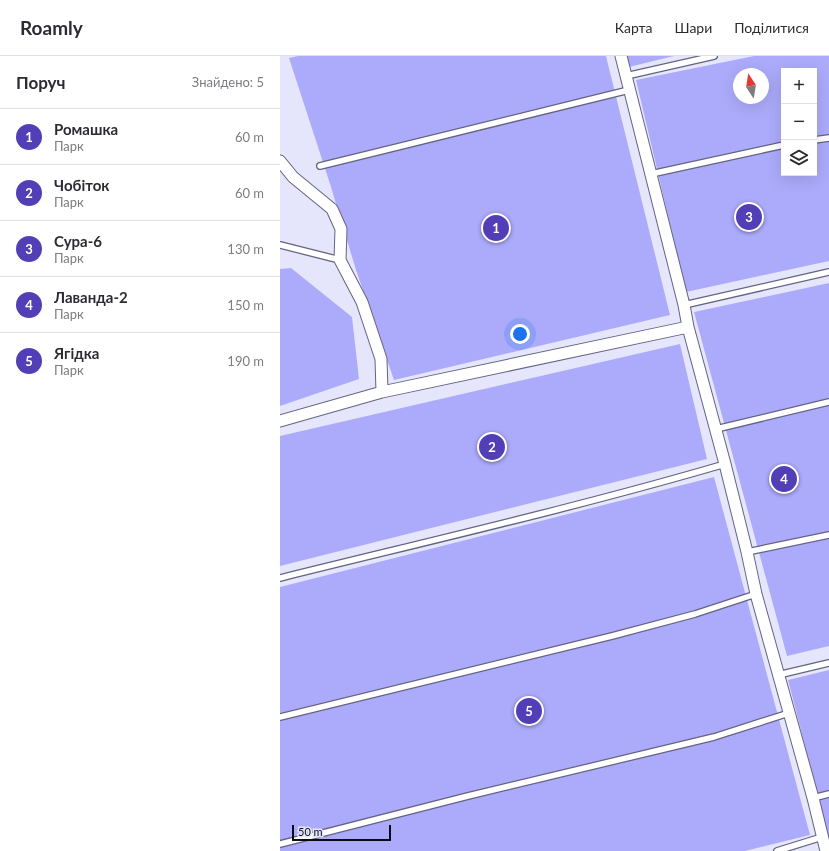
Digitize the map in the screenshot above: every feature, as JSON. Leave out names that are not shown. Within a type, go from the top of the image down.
[{"type":"street","points":[[621,56],[688,326],[725,464],[756,594],[813,798],[826,851]]},
{"type":"street","points":[[280,161],[293,177],[332,209],[341,229],[340,260],[362,302],[381,359],[382,392]]},
{"type":"street","points":[[280,421],[382,392],[688,326]]},
{"type":"lane","points":[[625,76],[714,56]]},
{"type":"lane","points":[[320,166],[629,90]]},
{"type":"lane","points":[[817,140],[829,138]]},
{"type":"lane","points":[[651,174],[781,146]]},
{"type":"lane","points":[[280,245],[340,260]]},
{"type":"lane","points":[[684,305],[829,272]]},
{"type":"lane","points":[[716,429],[829,402]]},
{"type":"lane","points":[[280,578],[579,505],[725,464]]},
{"type":"lane","points":[[747,552],[829,535]]},
{"type":"lane","points":[[280,717],[627,632],[695,614],[756,594]]},
{"type":"lane","points":[[778,675],[829,663]]},
{"type":"lane","points":[[280,844],[483,792],[714,736],[765,722],[789,713]]},
{"type":"lane","points":[[813,798],[829,794]]},
{"type":"lane","points":[[777,851],[822,837]]},
{"type":"shaded area","points":[[298,56],[606,56],[670,315],[394,380],[356,270],[289,58]]},
{"type":"shaded area","points":[[626,56],[674,56],[629,67]]},
{"type":"shaded area","points":[[754,56],[829,56],[829,261],[686,292],[636,80]]},
{"type":"shaded area","points":[[291,268],[352,317],[359,379],[280,406],[280,269]]},
{"type":"shaded area","points":[[829,283],[829,646],[787,656],[694,312]]},
{"type":"shaded area","points":[[680,344],[707,459],[280,566],[280,436]]},
{"type":"shaded area","points":[[714,477],[810,835],[745,851],[280,851],[280,587]]},
{"type":"shaded area","points":[[829,670],[829,838],[788,680]]},
{"type":"place","name":"Сура-6","points":[[749,217]]},
{"type":"place","name":"Ромашка","points":[[496,228]]},
{"type":"place","name":"Чобіток","points":[[492,447]]},
{"type":"place","name":"Лаванда-2","points":[[784,479]]},
{"type":"place","name":"Ягідка","points":[[529,711]]}]
